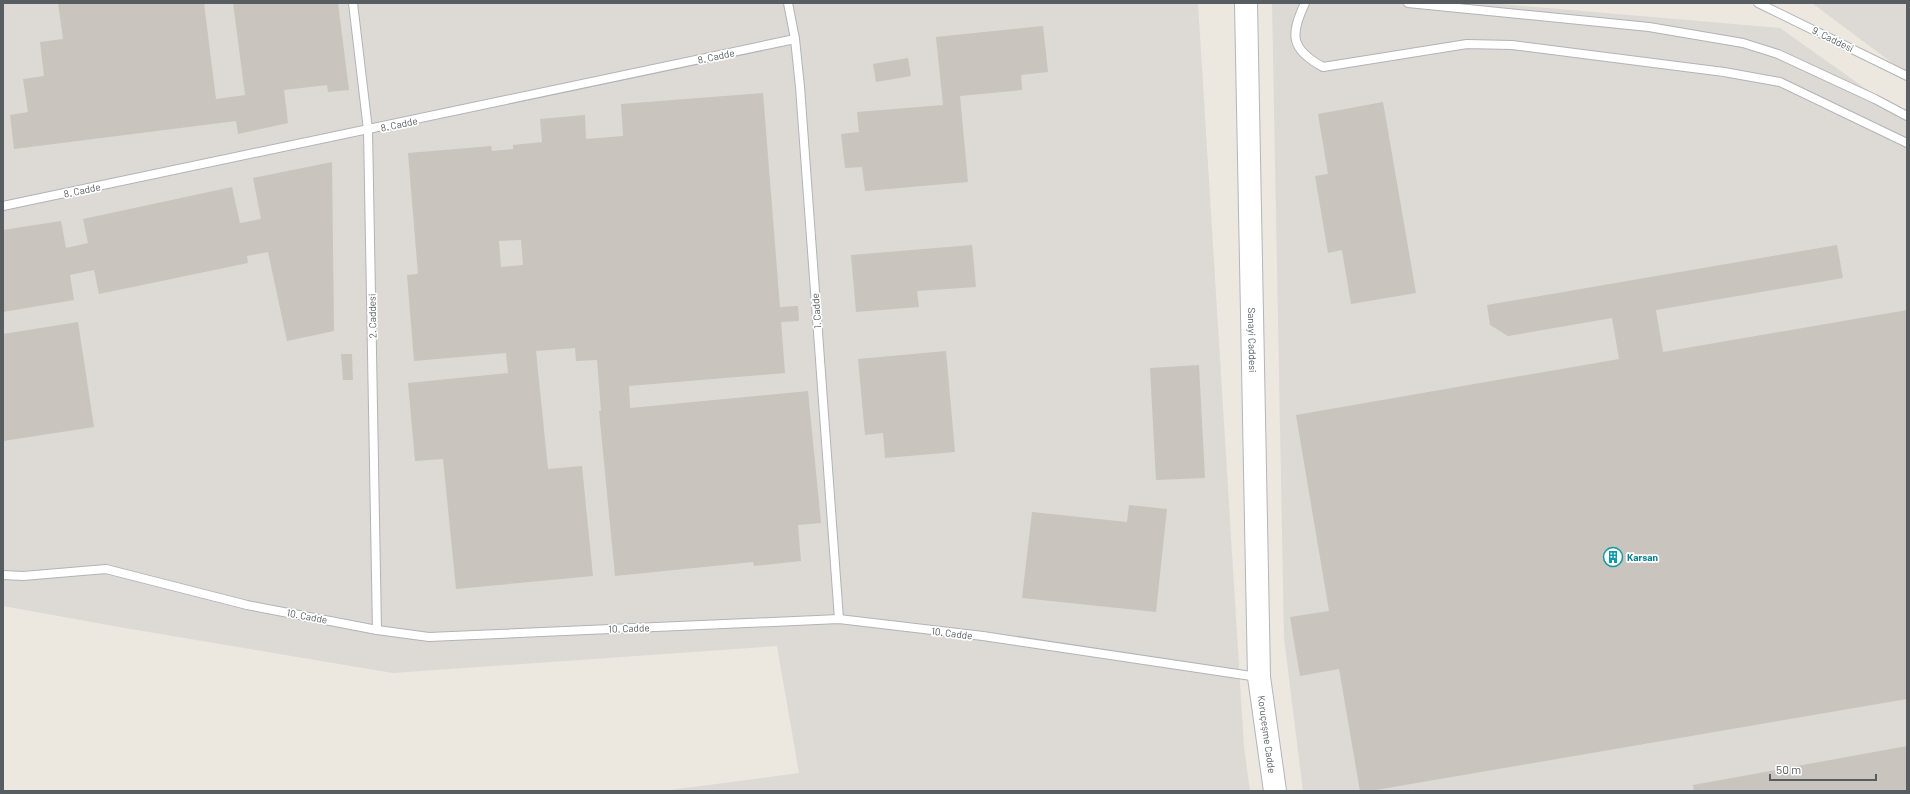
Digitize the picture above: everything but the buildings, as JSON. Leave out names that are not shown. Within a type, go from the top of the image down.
[{"type":"street","name":"Sanayi Caddesi","points":[[1246,3],[1259,677]]},
{"type":"street","name":"Koruçeşme Cadde","points":[[1259,677],[1275,791]]},
{"type":"lane","name":"2. Caddesi","points":[[353,3],[368,130],[377,630]]},
{"type":"lane","name":"1. Cadde","points":[[788,3],[795,39],[800,87],[839,619]]},
{"type":"lane","points":[[1305,3],[1296,22],[1295,42],[1307,58],[1323,67],[1467,44],[1512,45],[1724,72],[1780,82],[1907,143]]},
{"type":"lane","points":[[1408,3],[1649,27],[1743,42],[1778,54],[1875,99],[1907,116]]},
{"type":"lane","name":"9. Caddesi","points":[[1758,3],[1907,76]]},
{"type":"lane","name":"8. Cadde","points":[[3,206],[795,39]]},
{"type":"lane","name":"10. Cadde","points":[[3,575],[23,576],[106,569],[247,604],[377,630],[428,637],[839,619],[982,636],[1259,677]]},
{"type":"shaded area","points":[[3,3],[1198,3],[1244,747],[1250,791],[663,791],[799,773],[777,646],[393,673],[3,606]]},
{"type":"shaded area","points":[[1272,3],[1489,3],[1780,28],[1907,118],[1907,791],[1303,791],[1284,638]]},
{"type":"shaded area","points":[[1812,3],[1907,3],[1907,74]]},
{"type":"place","name":"Karsan","points":[[1613,557]]}]
